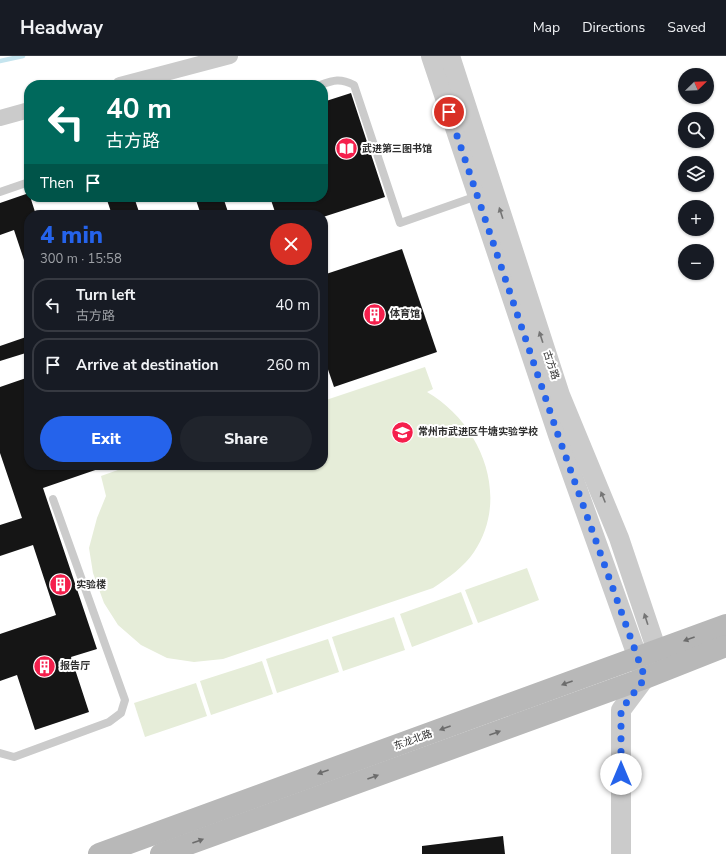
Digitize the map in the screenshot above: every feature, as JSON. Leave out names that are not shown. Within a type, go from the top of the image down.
[{"type":"main road","name":"东龙北路","points":[[161,854],[651,664],[726,626]]},
{"type":"main road","name":"东龙北路","points":[[99,854],[651,664],[726,646]]},
{"type":"street","points":[[139,80],[230,56]]},
{"type":"street","name":"古方路","points":[[431,56],[558,435],[651,664]]},
{"type":"street","name":"古方路","points":[[450,56],[560,395],[619,538],[651,664]]},
{"type":"street","points":[[0,118],[24,111]]},
{"type":"street","points":[[621,854],[621,710],[651,664]]},
{"type":"lane","points":[[328,82],[344,80],[354,85],[400,223],[478,196]]},
{"type":"lane","points":[[0,192],[24,184]]},
{"type":"lane","points":[[0,753],[14,757],[109,722],[121,713],[125,700],[53,499]]},
{"type":"green space","points":[[425,367],[433,389],[427,392],[446,406],[462,422],[475,442],[485,463],[490,485],[490,508],[485,531],[474,552],[455,572],[433,588],[223,659],[194,662],[167,658],[141,645],[118,625],[104,603],[93,573],[89,548],[97,518],[106,496],[101,476],[118,470],[328,470],[328,399]]},
{"type":"green space","points":[[527,568],[539,600],[478,623],[465,590]]},
{"type":"green space","points":[[461,592],[473,624],[412,647],[400,614]]},
{"type":"green space","points":[[394,617],[405,650],[343,671],[332,637]]},
{"type":"green space","points":[[328,639],[339,672],[277,693],[266,659]]},
{"type":"green space","points":[[262,661],[273,694],[211,715],[200,681]]},
{"type":"green space","points":[[196,683],[207,716],[145,737],[134,703]]},
{"type":"building","name":"武进第三图书馆","points":[[351,93],[385,197],[328,215],[328,210],[274,210],[272,202],[328,202],[328,100]]},
{"type":"building","points":[[24,195],[24,202],[32,202],[34,210],[24,210],[24,260],[14,230],[0,235],[0,203]]},
{"type":"building","points":[[108,202],[136,202],[138,210],[110,210]]},
{"type":"building","points":[[197,202],[225,202],[227,210],[199,210]]},
{"type":"building","name":"体育馆","points":[[402,249],[437,352],[334,387],[328,370],[328,273]]},
{"type":"building","points":[[24,338],[24,354],[0,361],[0,346]]},
{"type":"building","points":[[24,379],[24,470],[95,470],[43,488],[97,649],[71,657],[89,712],[35,730],[17,675],[0,681],[0,634],[56,615],[33,545],[0,556],[0,525],[22,518],[0,453],[0,387]]},
{"type":"building","points":[[503,836],[505,854],[422,854],[422,846]]},
{"type":"waterway","points":[[0,61],[23,56]]},
{"type":"place","name":"武进第三图书馆","points":[[346,149]]},
{"type":"place","name":"体育馆","points":[[374,314]]},
{"type":"place","name":"常州市武进区牛塘实验学校","points":[[402,432]]},
{"type":"place","name":"实验楼","points":[[61,585]]},
{"type":"place","name":"报告厅","points":[[44,666]]},
{"type":"route","points":[[449,112],[558,435],[645,678],[621,710],[621,774]]}]
